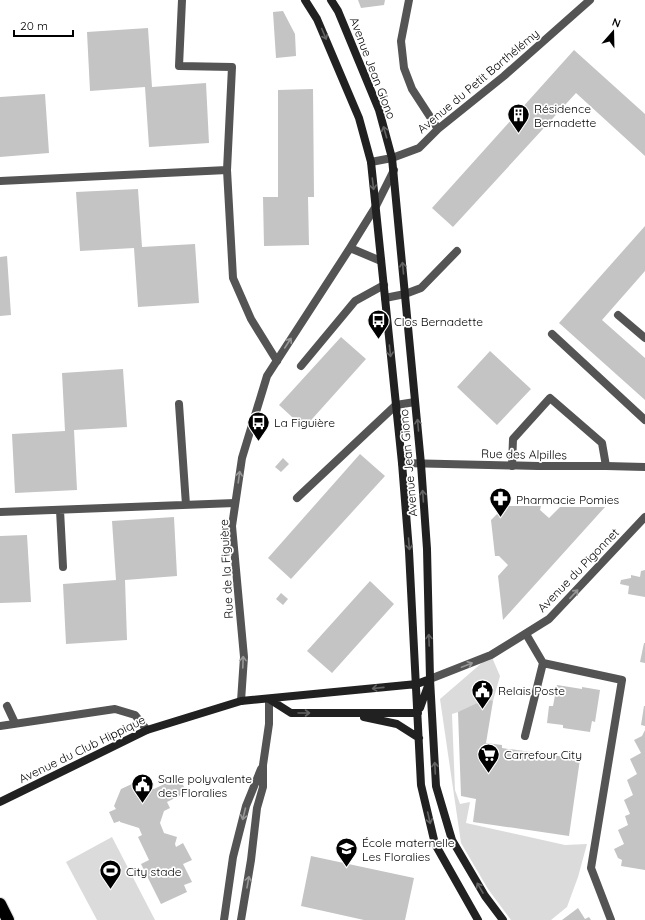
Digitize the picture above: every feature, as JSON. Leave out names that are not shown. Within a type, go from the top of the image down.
[{"type":"highway","points":[[0,904],[8,920]]},
{"type":"main road","name":"Avenue Jean Giono","points":[[306,0],[317,19],[359,118],[371,162],[410,551],[421,785],[435,844],[478,920]]},
{"type":"main road","name":"Avenue Jean Giono","points":[[331,0],[338,11],[379,110],[394,170],[421,464],[427,548],[430,679],[436,786],[452,840],[485,896],[503,920]]},
{"type":"main road","name":"Avenue du Pigonnet","points":[[417,684],[430,679]]},
{"type":"main road","points":[[269,698],[292,713],[418,713],[430,679]]},
{"type":"main road","name":"Avenue du Club Hippique","points":[[0,802],[147,730],[241,701],[417,684]]},
{"type":"main road","points":[[348,713],[397,724],[419,738]]},
{"type":"street","points":[[182,0],[179,66],[232,67],[227,170],[233,278],[252,319],[277,361]]},
{"type":"street","points":[[409,0],[401,41],[404,68],[412,89],[438,128]]},
{"type":"street","name":"Avenue du Petit Barthélémy","points":[[371,162],[392,158],[418,148],[438,128],[504,76],[590,0]]},
{"type":"street","points":[[0,180],[227,170]]},
{"type":"street","name":"Rue de la Figuière","points":[[241,701],[244,657],[232,526],[242,458],[267,376],[376,206],[394,170]]},
{"type":"street","points":[[350,248],[381,261]]},
{"type":"street","points":[[385,298],[405,294],[421,288],[457,251]]},
{"type":"street","points":[[301,366],[355,301],[384,285]]},
{"type":"street","points":[[618,315],[645,338]]},
{"type":"street","points":[[552,334],[645,420]]},
{"type":"street","points":[[512,466],[513,439],[550,398],[602,443],[606,466]]},
{"type":"street","points":[[297,498],[386,413],[396,405],[415,402]]},
{"type":"street","points":[[179,404],[186,505]]},
{"type":"street","name":"Rue des Alpilles","points":[[402,464],[645,467]]},
{"type":"street","points":[[0,512],[235,503]]},
{"type":"street","points":[[60,510],[63,568]]},
{"type":"street","name":"Avenue du Pigonnet","points":[[430,679],[491,655],[549,619],[645,517]]},
{"type":"street","points":[[525,736],[543,663],[526,634]]},
{"type":"street","points":[[543,663],[622,680],[591,868],[611,920]]},
{"type":"street","points":[[241,920],[251,860],[257,808],[263,787],[263,764],[269,724],[269,698]]},
{"type":"street","points":[[7,706],[15,723]]},
{"type":"street","points":[[0,726],[115,708],[135,715],[147,730]]},
{"type":"street","points":[[224,920],[233,857],[246,806],[263,764]]},
{"type":"shaded area","points":[[491,655],[500,676],[493,701],[452,714],[455,790],[460,804],[470,802],[466,823],[565,845],[587,844],[578,877],[567,907],[551,920],[511,920],[488,889],[461,843],[440,699]]},
{"type":"shaded area","name":"City stade","points":[[112,837],[155,920],[97,920],[66,862]]},
{"type":"building","points":[[358,0],[385,0],[384,5],[361,8]]},
{"type":"building","points":[[283,11],[295,34],[296,56],[276,58],[273,12]]},
{"type":"building","points":[[148,28],[152,87],[206,83],[209,143],[149,147],[145,87],[90,91],[87,32]]},
{"type":"building","name":"Résidence Bernadette","points":[[574,50],[645,114],[645,156],[576,93],[453,227],[432,208]]},
{"type":"building","points":[[313,89],[314,197],[308,197],[309,245],[264,246],[263,197],[278,197],[278,90]]},
{"type":"building","points":[[45,94],[49,153],[0,157],[0,97]]},
{"type":"building","points":[[138,189],[142,247],[195,244],[199,303],[138,307],[134,248],[80,251],[76,192]]},
{"type":"building","points":[[645,226],[645,271],[602,320],[645,358],[645,400],[559,323]]},
{"type":"building","points":[[7,256],[11,315],[0,316],[0,257]]},
{"type":"building","points":[[341,337],[366,359],[304,428],[279,405]]},
{"type":"building","points":[[490,351],[531,389],[497,425],[457,387]]},
{"type":"building","points":[[123,369],[127,427],[74,430],[77,490],[15,493],[12,434],[65,431],[62,373]]},
{"type":"building","points":[[360,454],[385,476],[291,579],[268,558]]},
{"type":"building","points":[[283,458],[289,464],[281,472],[275,467]]},
{"type":"building","points":[[505,506],[541,506],[540,510],[549,518],[560,507],[605,507],[503,620],[498,576],[508,565],[499,556],[495,556],[491,520]]},
{"type":"building","points":[[174,517],[177,576],[125,580],[127,640],[66,644],[63,584],[116,580],[112,521]]},
{"type":"building","points":[[27,535],[31,602],[0,603],[0,536]]},
{"type":"building","points":[[645,570],[645,597],[628,594],[629,586],[620,584],[621,580],[631,578],[631,575],[640,577],[641,571]]},
{"type":"building","points":[[370,581],[394,604],[332,673],[307,651]]},
{"type":"building","points":[[281,593],[288,599],[283,605],[276,599]]},
{"type":"building","points":[[645,643],[645,663],[640,662]]},
{"type":"building","points":[[557,685],[600,690],[595,722],[592,721],[590,732],[563,728],[563,725],[547,723],[549,706],[553,706]]},
{"type":"building","points":[[486,699],[493,701],[486,743],[502,745],[502,748],[580,759],[569,836],[473,822],[476,799],[461,796],[458,712]]},
{"type":"building","points":[[645,706],[645,726],[641,725]]},
{"type":"building","points":[[645,730],[645,870],[621,866],[622,860],[618,858],[614,849],[624,844],[618,830],[628,825],[625,816],[630,814],[624,800],[633,795],[627,780],[637,774],[630,759],[641,753],[634,740],[642,736]]},
{"type":"building","points":[[179,777],[186,791],[184,796],[181,795],[167,802],[170,808],[164,811],[160,823],[164,833],[177,837],[175,844],[176,847],[183,843],[192,860],[183,864],[192,882],[184,885],[187,892],[161,904],[141,864],[149,860],[138,837],[142,835],[139,828],[120,821],[114,823],[109,812],[116,809],[114,806],[121,789],[134,783],[154,789]]},
{"type":"building","points":[[311,856],[414,878],[405,920],[364,920],[301,906]]},
{"type":"building","points":[[578,908],[585,919],[589,917],[591,920],[562,920]]},
{"type":"place","name":"Résidence Bernadette","points":[[518,134]]},
{"type":"place","name":"Clos Bernadette","points":[[378,340]]},
{"type":"place","name":"La Figuière","points":[[258,442]]},
{"type":"place","name":"Pharmacie Pomies","points":[[501,518]]},
{"type":"place","name":"Relais Poste","points":[[482,710]]},
{"type":"place","name":"Carrefour City","points":[[489,774]]},
{"type":"place","name":"Salle polyvalente des Floralies","points":[[143,804]]},
{"type":"place","name":"École maternelle Les Floralies","points":[[347,868]]},
{"type":"place","name":"City stade","points":[[111,890]]}]
